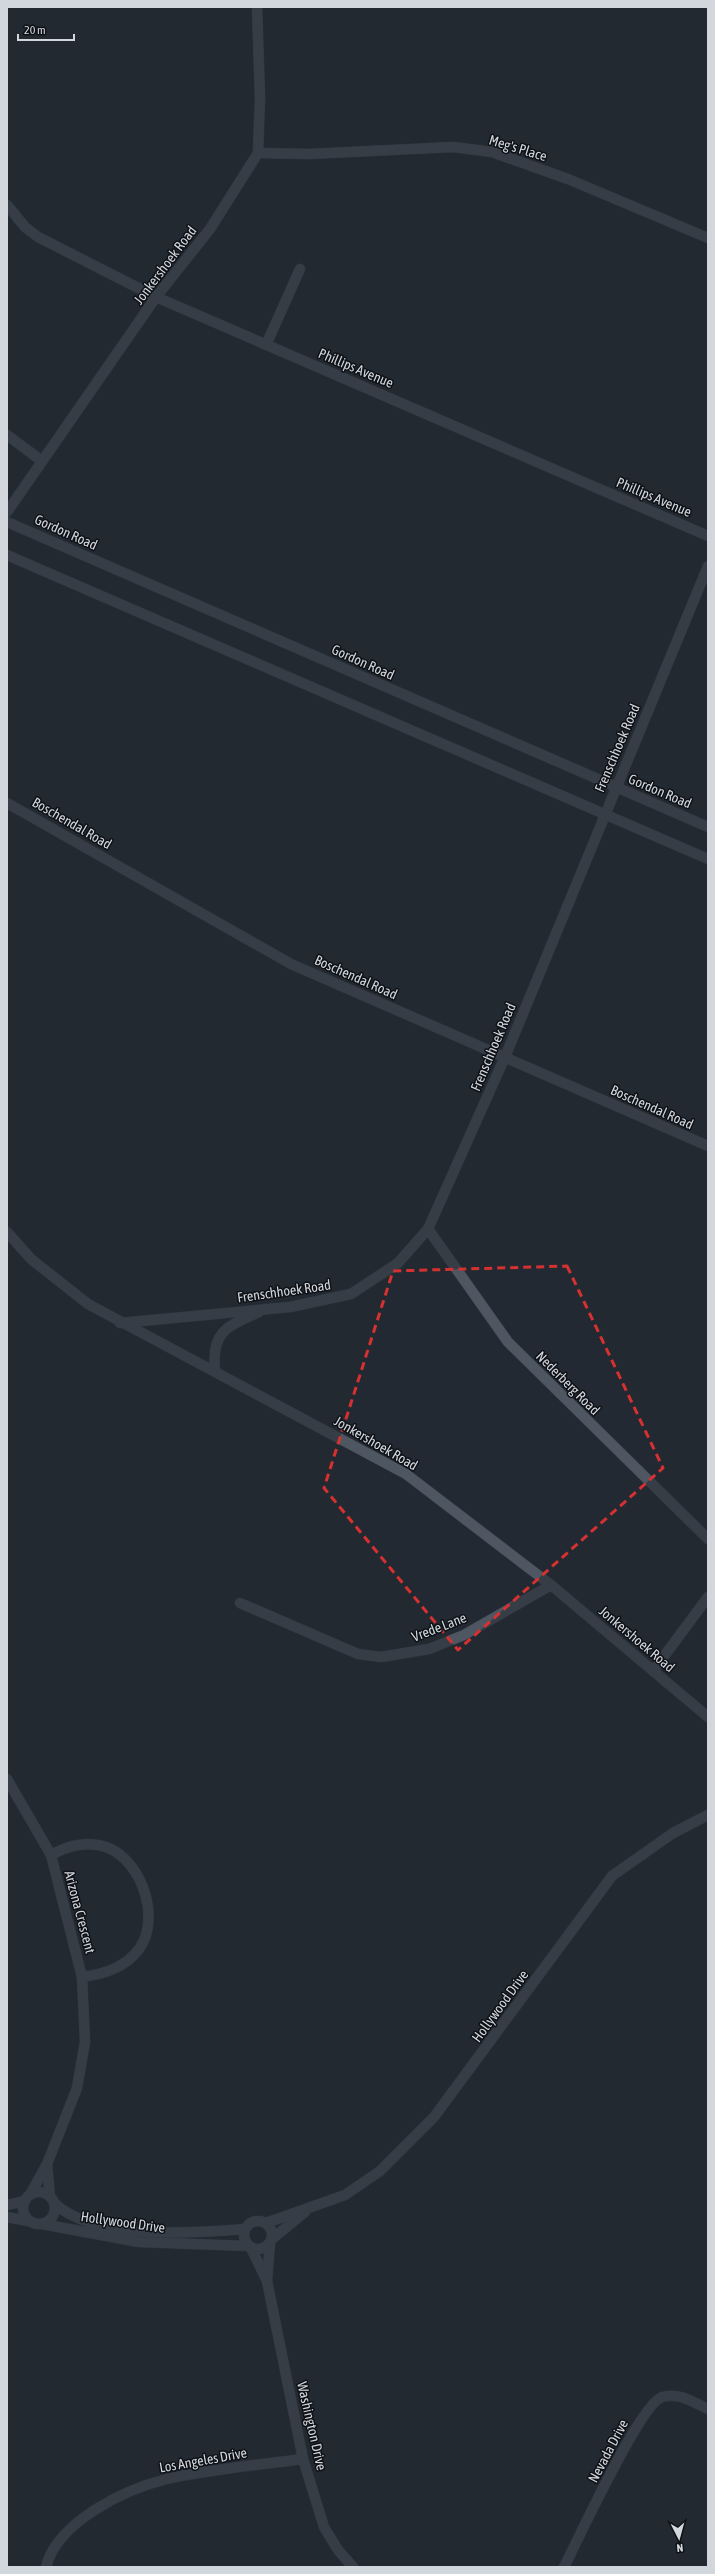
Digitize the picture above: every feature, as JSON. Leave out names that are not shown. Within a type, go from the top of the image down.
[{"type":"street","points":[[257,7],[260,98],[258,153]]},
{"type":"street","name":"Meg's Place","points":[[258,153],[309,154],[453,147],[492,152],[575,182],[708,238]]},
{"type":"street","name":"Jonkershoek Road","points":[[7,512],[156,297],[210,229],[258,153]]},
{"type":"street","name":"Phillips Avenue","points":[[7,205],[25,227],[38,237],[156,297],[708,536]]},
{"type":"street","points":[[266,345],[300,269]]},
{"type":"street","points":[[7,435],[42,461]]},
{"type":"street","name":"Gordon Road","points":[[7,522],[708,827]]},
{"type":"street","points":[[7,555],[708,859]]},
{"type":"street","name":"Frenschhoek Road","points":[[120,1323],[297,1306],[351,1294],[398,1263],[428,1229],[505,1057],[708,566]]},
{"type":"street","name":"Boschendal Road","points":[[7,802],[291,964],[708,1146]]},
{"type":"street","name":"Nederberg Road","points":[[428,1229],[508,1342],[708,1540]]},
{"type":"street","name":"Jonkershoek Road","points":[[7,1232],[32,1259],[54,1279],[88,1304],[120,1323],[215,1370],[406,1474],[551,1585],[708,1717]]},
{"type":"street","points":[[215,1370],[214,1349],[225,1328],[268,1308]]},
{"type":"street","name":"Vrede Lane","points":[[240,1603],[358,1654],[381,1657],[429,1650],[464,1635],[551,1585]]},
{"type":"street","points":[[652,1671],[708,1597]]},
{"type":"street","name":"Arizona Crescent","points":[[7,1779],[51,1855],[82,1976],[85,2042],[78,2080],[47,2164],[27,2198]]},
{"type":"street","name":"Hollywood Drive","points":[[266,2223],[345,2195],[368,2179],[416,2137],[445,2103],[612,1876],[661,1841],[708,1815]]},
{"type":"street","points":[[51,1855],[81,1844],[99,1845],[116,1851],[137,1876],[145,1895],[147,1927],[139,1949],[111,1971],[82,1976]]},
{"type":"street","name":"Arizona Crescent","points":[[47,2164],[52,2200]]},
{"type":"street","points":[[7,2204],[27,2198],[37,2192],[52,2200],[53,2216],[42,2224],[7,2217]]},
{"type":"street","points":[[27,2198],[22,2208],[28,2220]]},
{"type":"street","name":"Hollywood Drive","points":[[52,2200],[64,2213],[80,2219],[137,2231],[186,2232],[245,2229]]},
{"type":"street","name":"Hollywood Drive","points":[[271,2241],[310,2208]]},
{"type":"street","points":[[256,2221],[266,2223],[272,2230],[271,2241],[260,2250],[250,2247],[244,2238],[245,2229],[256,2221]]},
{"type":"street","name":"Hollywood Drive","points":[[42,2224],[139,2242],[250,2247]]},
{"type":"street","name":"Washington Drive","points":[[267,2281],[271,2241]]},
{"type":"street","name":"Washington Drive","points":[[250,2247],[267,2281],[303,2459],[324,2527],[338,2550],[352,2567]]},
{"type":"street","name":"Nevada Drive","points":[[564,2567],[634,2430],[648,2408],[661,2397],[675,2396],[682,2397],[708,2409]]},
{"type":"street","name":"Los Angeles Drive","points":[[46,2567],[48,2559],[64,2533],[92,2511],[132,2491],[166,2479],[192,2474],[303,2459]]},
{"type":"highlighted area","points":[[567,1266],[663,1468],[458,1650],[324,1488],[393,1271]]}]
